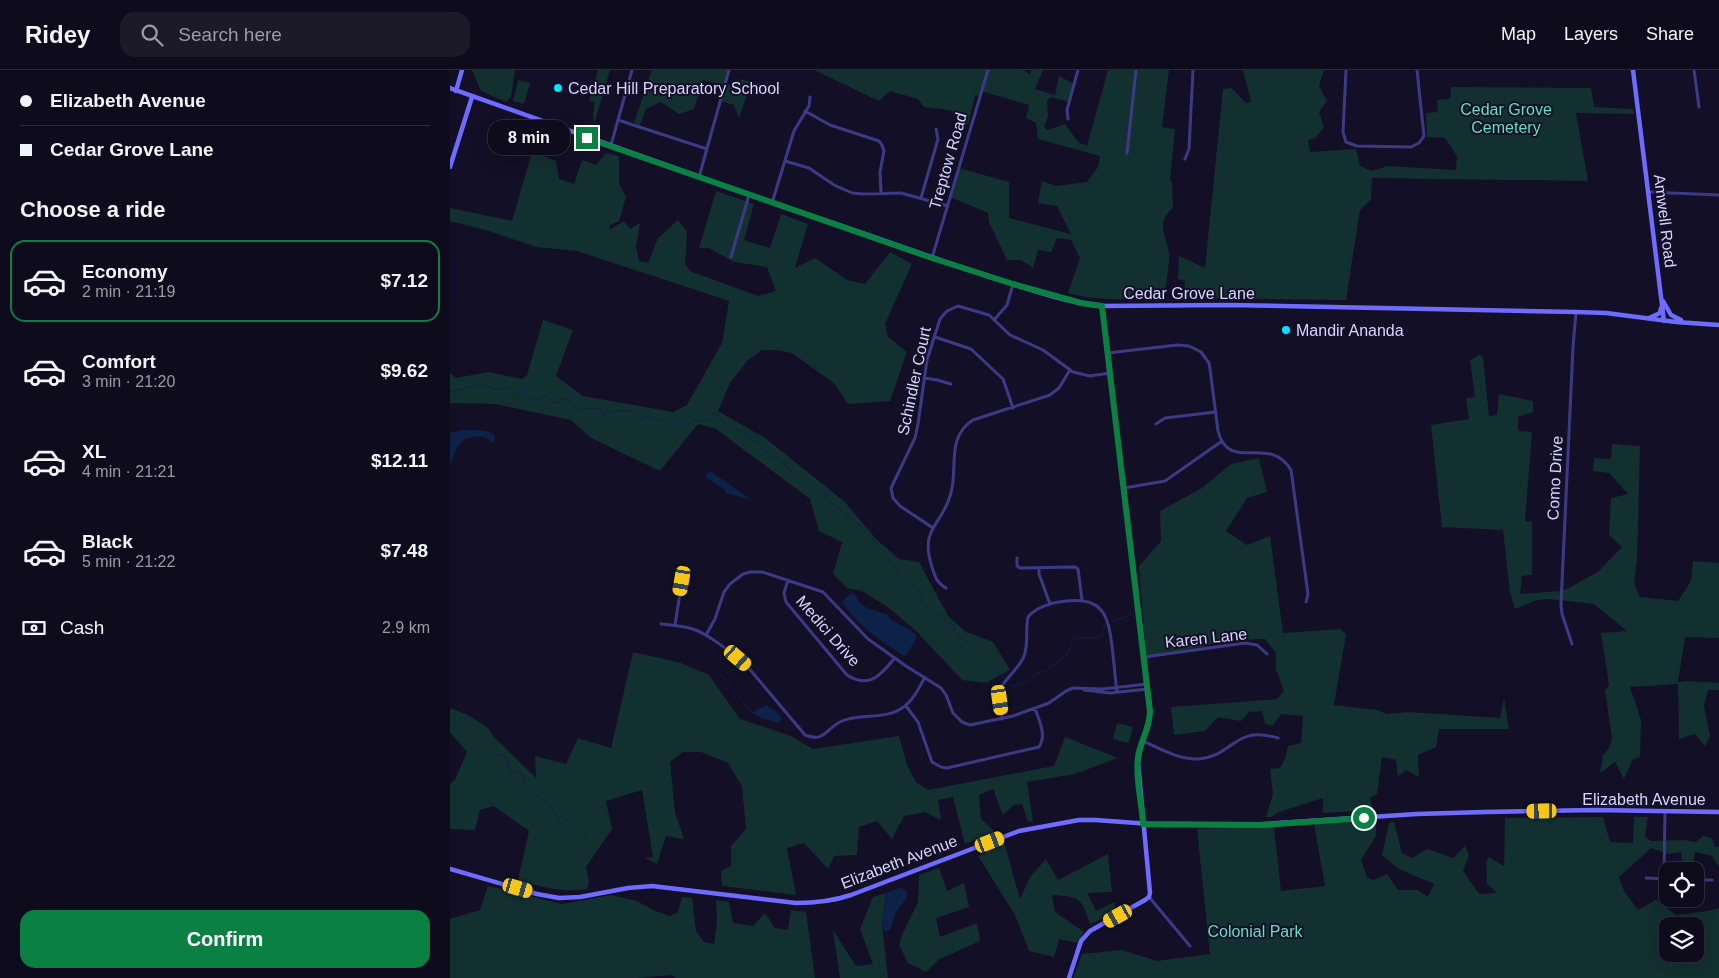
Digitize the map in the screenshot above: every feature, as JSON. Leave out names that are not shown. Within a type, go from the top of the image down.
[{"type":"street","points":[[456,91],[462,70]]},
{"type":"street","points":[[610,146],[632,70]]},
{"type":"street","points":[[699,177],[729,70]]},
{"type":"street","name":"Treptow Road","points":[[932,258],[988,70]]},
{"type":"street","points":[[1068,118],[1067,110],[1078,70]]},
{"type":"street","points":[[1127,153],[1136,70]]},
{"type":"street","points":[[1185,159],[1189,149],[1193,70]]},
{"type":"street","points":[[1346,70],[1343,132],[1346,142],[1357,146],[1411,147],[1419,144],[1424,136],[1416,70]]},
{"type":"street","name":"Amwell Road","points":[[1632,70],[1664,321]]},
{"type":"street","points":[[1694,70],[1699,108]]},
{"type":"street","name":"Cedar Grove Lane","points":[[450,88],[932,258],[1013,284],[1088,304],[1102,306],[1229,305],[1576,312],[1606,313],[1664,321]]},
{"type":"street","points":[[450,167],[472,97]]},
{"type":"street","points":[[772,203],[795,127],[810,103],[810,97]]},
{"type":"street","points":[[805,111],[830,125],[879,141],[884,151],[880,172],[881,193]]},
{"type":"street","points":[[618,120],[707,149]]},
{"type":"street","points":[[921,198],[938,139],[936,130]]},
{"type":"street","points":[[785,161],[809,168],[834,185],[847,191],[863,194],[901,193],[948,206]]},
{"type":"street","points":[[1648,192],[1719,195]]},
{"type":"street","points":[[731,257],[749,195]]},
{"type":"street","points":[[994,320],[1007,305],[1013,284]]},
{"type":"street","points":[[1647,318],[1661,311],[1660,289]]},
{"type":"street","points":[[1661,298],[1671,315],[1677,319],[1704,324]]},
{"type":"street","points":[[1088,304],[1097,310],[1104,322]]},
{"type":"street","name":"Schindler Court","points":[[933,528],[900,506],[892,498],[891,488],[914,438],[918,424],[927,360],[940,319],[951,308],[958,306],[989,315],[1010,335],[1044,350],[1070,370],[1084,376],[1110,373]]},
{"type":"street","points":[[1102,306],[1150,718],[1148,729],[1138,754],[1143,824],[1150,880],[1149,897],[1190,946]]},
{"type":"street","name":"Como Drive","points":[[1572,644],[1561,606],[1576,312]]},
{"type":"street","points":[[1664,321],[1719,324]]},
{"type":"street","points":[[935,337],[971,349],[1003,379],[1013,408]]},
{"type":"street","points":[[1108,353],[1177,345],[1194,348],[1201,352],[1209,363],[1218,431],[1226,447],[1239,453],[1270,453],[1277,455],[1282,458],[1291,470],[1308,594],[1306,602]]},
{"type":"street","points":[[946,588],[939,584],[928,554],[927,542],[933,528],[947,506],[952,491],[956,440],[965,425],[973,420],[1050,396],[1059,388],[1070,370]]},
{"type":"street","points":[[924,378],[951,384]]},
{"type":"street","points":[[1156,424],[1165,418],[1216,412]]},
{"type":"street","points":[[1124,488],[1165,481],[1222,441]]},
{"type":"street","points":[[1017,558],[1017,566],[1020,568],[1076,567],[1078,569],[1082,600]]},
{"type":"street","points":[[1039,569],[1050,604]]},
{"type":"street","points":[[706,635],[715,619],[724,592],[736,578],[750,572],[762,572],[823,592],[860,631],[894,659],[941,688],[953,713],[962,722],[970,725],[1002,719],[1050,703],[1073,688],[1096,689],[1147,686]]},
{"type":"street","points":[[675,626],[682,581],[686,575]]},
{"type":"street","name":"Medici Drive","points":[[788,580],[784,593],[786,602],[847,675],[854,680],[872,680],[884,671],[894,659]]},
{"type":"street","points":[[1002,719],[999,694],[1025,655],[1028,617],[1034,611],[1050,604],[1082,600],[1096,606],[1104,613],[1108,622],[1117,692]]},
{"type":"street","points":[[661,624],[691,628],[706,635],[747,666],[797,727],[805,735],[813,738],[822,736],[842,721],[896,712],[906,706],[914,697],[925,677]]},
{"type":"street","name":"Karen Lane","points":[[1144,657],[1245,643],[1258,645],[1267,654]]},
{"type":"street","points":[[1073,688],[1096,693],[1117,692],[1147,686]]},
{"type":"street","points":[[906,706],[918,722],[932,762],[947,768],[1039,747],[1043,735],[1035,708]]},
{"type":"street","points":[[1143,741],[1183,758],[1200,759],[1217,754],[1238,740],[1249,736],[1263,734],[1278,738]]},
{"type":"street","points":[[1665,811],[1666,862]]},
{"type":"street","points":[[1130,822],[1138,819],[1142,812]]},
{"type":"street","name":"Elizabeth Avenue","points":[[450,869],[559,898],[580,898],[628,888],[652,886],[796,903],[811,903],[834,900],[851,895],[1027,828],[1087,820],[1143,824],[1256,825],[1458,812],[1719,812]]},
{"type":"street","points":[[1646,878],[1659,879]]},
{"type":"street","points":[[1704,880],[1712,880]]},
{"type":"street","points":[[1070,978],[1084,936],[1149,897]]},
{"type":"green space","points":[[472,70],[515,70],[511,97],[506,102],[481,91]]},
{"type":"green space","points":[[598,70],[610,70],[594,124],[595,102],[589,101]]},
{"type":"green space","points":[[652,70],[729,70],[725,83],[737,87],[741,79],[751,82],[739,118],[734,105],[720,101],[724,85],[703,80],[694,109],[679,114],[661,102],[646,109],[640,125],[634,123]]},
{"type":"green space","points":[[814,70],[1023,70],[1030,74],[1031,70],[1043,70],[1035,89],[1055,95],[1059,76],[1074,84],[1069,102],[1051,97],[1047,101],[1048,117],[1044,126],[1047,130],[1065,124],[1078,142],[1087,146],[1108,70],[1169,70],[1162,127],[1175,129],[1170,181],[1172,181],[1173,208],[1164,219],[1163,225],[1169,255],[1164,299],[1104,299],[1068,293],[1080,258],[1071,240],[1057,238],[1051,252],[1038,250],[1033,268],[1021,260],[1007,260],[989,222],[988,213],[950,197],[959,168],[1009,182],[1009,218],[1071,234],[1057,206],[1038,203],[1042,181],[1056,186],[1087,182],[1098,167],[1100,156],[1038,139],[1036,123],[1026,118],[1029,105],[981,91],[980,96],[975,95],[968,125],[950,110],[924,107],[918,99],[890,91],[879,101]]},
{"type":"green space","name":"Cedar Grove Cemetery","points":[[1243,70],[1324,70],[1319,86],[1327,101],[1319,112],[1324,127],[1316,138],[1308,140],[1310,152],[1356,149],[1360,166],[1372,171],[1387,166],[1456,170],[1457,156],[1445,138],[1427,137],[1426,113],[1438,112],[1437,100],[1450,99],[1451,87],[1591,88],[1594,107],[1633,109],[1634,114],[1576,113],[1588,181],[1372,178],[1371,199],[1360,210],[1346,300],[1183,298],[1185,281],[1178,279],[1179,256],[1205,268],[1223,89],[1232,88],[1246,103],[1251,102]]},
{"type":"green space","points":[[518,80],[530,83],[524,104],[513,101]]},
{"type":"green space","points":[[532,152],[556,161],[559,179],[574,184],[582,160],[596,165],[606,153],[619,156],[619,183],[626,197],[619,221],[610,225],[609,230],[624,221],[630,229],[640,223],[636,247],[639,261],[648,263],[658,238],[678,220],[687,231],[685,263],[690,271],[758,296],[776,291],[767,267],[734,262],[709,248],[699,248],[716,191],[754,204],[744,240],[770,248],[781,214],[808,224],[795,268],[815,258],[847,280],[865,284],[890,252],[912,264],[885,324],[888,337],[907,352],[890,401],[848,404],[835,384],[792,353],[762,350],[748,360],[730,383],[718,411],[765,438],[845,502],[876,539],[899,559],[919,562],[948,616],[966,632],[993,642],[1010,670],[986,683],[962,680],[915,630],[888,607],[862,591],[847,588],[833,574],[842,542],[819,531],[810,499],[716,429],[698,424],[660,471],[591,438],[571,420],[495,404],[450,403],[450,373],[456,378],[489,372],[522,379],[527,375],[543,320],[573,330],[556,376],[583,396],[673,412],[687,405],[722,343],[729,301],[577,251],[536,247],[489,231],[450,221],[450,208],[512,221]]},
{"type":"green space","points":[[1478,354],[1483,357],[1489,416],[1497,415],[1499,394],[1533,401],[1533,412],[1518,417],[1518,431],[1532,432],[1525,521],[1532,522],[1532,575],[1522,576],[1520,594],[1561,591],[1569,588],[1599,571],[1622,547],[1609,535],[1611,498],[1628,494],[1609,473],[1593,471],[1594,458],[1611,459],[1612,444],[1640,446],[1637,559],[1634,584],[1640,597],[1678,601],[1691,581],[1693,561],[1719,563],[1719,638],[1685,637],[1678,682],[1719,683],[1719,690],[1708,690],[1704,706],[1710,736],[1705,746],[1695,734],[1679,739],[1678,684],[1630,687],[1641,720],[1640,757],[1633,759],[1624,779],[1615,762],[1600,773],[1603,755],[1609,748],[1612,739],[1605,691],[1609,685],[1601,633],[1627,631],[1594,604],[1549,599],[1537,600],[1515,609],[1510,592],[1503,530],[1442,527],[1431,425],[1469,419],[1466,398],[1475,397],[1470,360],[1478,356]]},
{"type":"green space","points":[[1259,458],[1267,492],[1247,498],[1226,531],[1247,545],[1270,536],[1283,633],[1340,629],[1346,634],[1334,705],[1377,710],[1387,714],[1408,712],[1500,718],[1504,698],[1509,729],[1439,729],[1436,747],[1418,755],[1419,777],[1406,770],[1398,776],[1396,760],[1382,757],[1377,794],[1370,798],[1373,810],[1323,813],[1323,798],[1279,812],[1271,817],[1266,817],[1273,794],[1270,769],[1280,768],[1285,759],[1288,746],[1301,743],[1303,716],[1281,714],[1273,725],[1265,724],[1262,711],[1249,712],[1241,721],[1218,717],[1205,731],[1174,735],[1171,707],[1277,699],[1284,691],[1276,670],[1276,653],[1265,639],[1223,640],[1202,647],[1146,656],[1139,566],[1161,541],[1160,511],[1202,488],[1231,464]]},
{"type":"green space","points":[[633,652],[681,663],[709,675],[740,719],[791,736],[813,749],[899,736],[907,765],[916,782],[928,790],[1054,766],[1065,737],[1118,758],[1075,774],[1027,782],[1033,821],[1028,822],[1022,804],[1013,805],[1003,815],[993,789],[979,795],[981,819],[995,832],[965,844],[953,797],[938,800],[941,820],[925,812],[904,816],[892,839],[877,821],[859,827],[857,855],[834,856],[828,869],[804,843],[787,848],[796,895],[722,886],[721,871],[731,866],[731,846],[746,829],[742,786],[728,763],[701,752],[683,752],[670,762],[675,812],[684,839],[666,836],[657,864],[645,858],[653,857],[642,790],[606,801],[612,829],[586,867],[589,882],[587,889],[561,890],[518,880],[529,831],[494,806],[480,810],[475,830],[450,829],[450,784],[455,780],[467,752],[450,732],[450,708],[466,714],[487,727],[493,736],[536,778],[535,756],[566,764],[578,738],[611,748]]},
{"type":"green space","points":[[1117,723],[1133,727],[1129,743],[1113,739]]},
{"type":"green space","name":"Colonial Park","points":[[1603,817],[1610,842],[1633,843],[1634,817],[1648,817],[1645,836],[1651,841],[1684,840],[1696,842],[1703,836],[1712,838],[1715,847],[1719,847],[1719,867],[1712,856],[1695,852],[1693,862],[1682,862],[1681,852],[1669,854],[1651,848],[1619,877],[1624,891],[1638,910],[1656,900],[1659,902],[1659,907],[1665,907],[1676,915],[1719,908],[1719,978],[1073,978],[1082,954],[1122,950],[1157,961],[1210,954],[1197,829],[1274,827],[1281,891],[1325,886],[1314,824],[1345,821],[1376,824],[1376,836],[1361,860],[1367,877],[1373,880],[1387,874],[1398,890],[1418,890],[1428,897],[1434,884],[1399,869],[1382,855],[1389,823],[1394,822],[1402,853],[1412,858],[1427,849],[1453,858],[1465,846],[1469,855],[1463,871],[1479,894],[1497,893],[1487,884],[1486,863],[1489,857],[1504,866],[1505,818]]},
{"type":"green space","points":[[1004,842],[1020,899],[1030,877],[1046,859],[1058,880],[1108,854],[1112,892],[1087,893],[1096,911],[1115,902],[1115,913],[1090,924],[1084,908],[1078,900],[1052,895],[1055,912],[1084,932],[1077,943],[1059,939],[1054,957],[1029,951],[1015,915],[978,856]]},
{"type":"green space","points":[[939,868],[947,891],[964,883],[969,907],[936,918],[940,937],[977,923],[980,941],[938,960],[926,972],[908,963],[899,945],[918,902],[919,875]]},
{"type":"green space","points":[[488,886],[562,904],[611,895],[637,901],[653,910],[670,916],[678,912],[682,897],[692,898],[696,931],[704,942],[714,944],[717,922],[716,900],[729,902],[733,923],[753,926],[765,913],[775,928],[788,930],[791,910],[806,912],[815,978],[676,978],[672,975],[637,978],[450,978],[450,919],[480,910]]},
{"type":"green space","points":[[886,893],[882,924],[888,978],[840,978],[833,930],[856,966],[873,964],[860,929],[873,897]]},
{"type":"water","points":[[462,430],[479,430],[491,433],[495,435],[494,443],[483,437],[465,439],[455,451],[452,463],[450,464],[450,433]]},
{"type":"water","points":[[710,471],[752,500],[726,493],[723,488],[705,477]]},
{"type":"water","points":[[851,593],[865,607],[888,615],[890,619],[917,636],[908,653],[904,656],[896,651],[870,632],[855,618],[842,602]]},
{"type":"water","points":[[766,705],[776,711],[782,719],[779,723],[751,713]]},
{"type":"water","points":[[898,888],[903,889],[907,893],[906,899],[896,912],[890,930],[884,931],[882,924],[886,893]]},
{"type":"waterway","points":[[450,392],[476,385],[484,385],[497,390],[508,387],[515,390],[516,397],[518,398],[520,390],[522,390],[532,400],[548,396],[553,402],[557,403],[562,399],[566,399],[583,410],[587,408],[601,409],[603,415],[619,411],[631,411],[636,418],[641,420],[649,416],[667,422]]},
{"type":"waterway","points":[[676,424],[690,424],[695,420],[702,422],[705,419],[711,421],[713,414],[718,414],[727,424],[750,435],[751,440],[761,444],[763,451],[771,452],[773,454],[771,458],[781,459],[787,468],[860,526],[875,541],[896,568],[898,575],[923,594],[920,600],[923,604],[928,609],[945,618],[946,623],[954,625],[955,632],[1005,679]]},
{"type":"waterway","points":[[1112,621],[1133,613]]},
{"type":"waterway","points":[[1010,684],[1013,687],[1019,683],[1022,686],[1038,673],[1045,671],[1067,655],[1073,639],[1102,635],[1105,623]]},
{"type":"waterway","points":[[719,673],[752,712]]},
{"type":"waterway","points":[[450,721],[468,734]]},
{"type":"waterway","points":[[475,739],[493,754],[503,755],[514,773],[521,774],[532,792],[550,805],[559,818],[562,817],[585,836]]},
{"type":"place","name":"Cedar Hill Preparatory School","points":[[558,88]]},
{"type":"place","name":"Mandir Ananda","points":[[1286,330]]},
{"type":"route","points":[[587,138],[932,258],[1013,284],[1081,303],[1102,306],[1150,712],[1146,736],[1138,754],[1143,824],[1264,825],[1364,818]]}]
